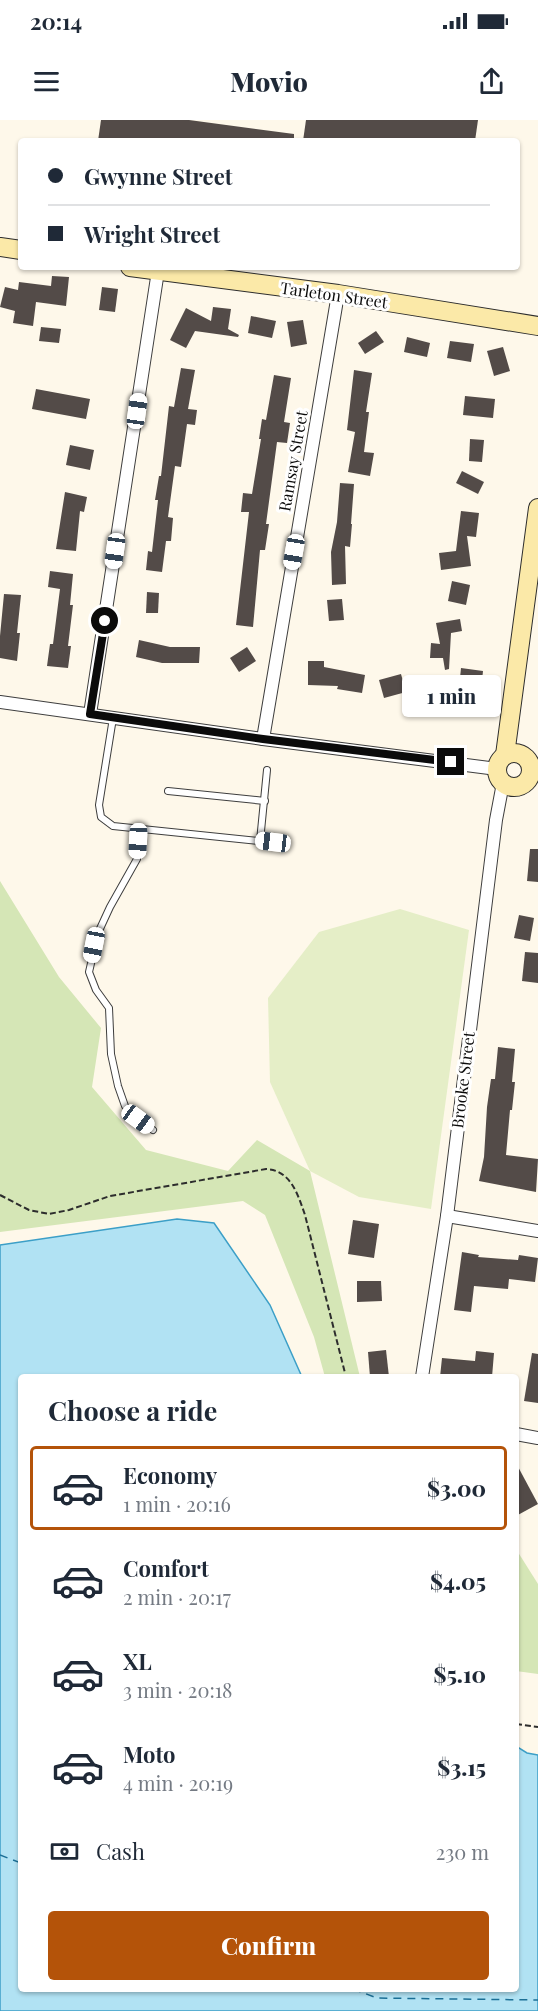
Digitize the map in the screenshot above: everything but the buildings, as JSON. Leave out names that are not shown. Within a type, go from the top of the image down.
[{"type":"street","points":[[0,247],[18,250]]},
{"type":"street","name":"Tarleton Street","points":[[151,270],[338,294],[538,327]]},
{"type":"street","points":[[90,714],[158,271]]},
{"type":"street","name":"Ramsay Street","points":[[263,739],[338,294]]},
{"type":"street","name":"Brooke Street","points":[[422,1374],[447,1216],[502,769],[536,543],[538,508]]},
{"type":"street","points":[[0,702],[263,739],[502,769]]},
{"type":"street","points":[[515,753],[525,756],[535,775],[519,787],[513,787],[502,769],[515,753]]},
{"type":"street","points":[[447,1216],[538,1231]]},
{"type":"street","points":[[519,1435],[538,1438]]},
{"type":"lane","points":[[114,717],[99,805],[101,817],[113,826],[134,830],[286,844]]},
{"type":"lane","points":[[260,841],[267,770]]},
{"type":"lane","points":[[168,791],[265,801]]},
{"type":"lane","points":[[134,830],[138,841],[137,859],[98,933],[89,972],[96,990],[109,1008],[111,1054],[125,1106],[153,1130]]},
{"type":"path","points":[[0,1195],[29,1210],[49,1214],[69,1210],[110,1196],[266,1169],[276,1170],[287,1177],[296,1191],[345,1374]]},
{"type":"path","points":[[519,1724],[538,1727]]},
{"type":"green space","points":[[0,881],[59,977],[101,1028],[92,1087],[146,1150],[228,1171],[257,1140],[310,1171],[359,1374],[324,1374],[314,1337],[265,1215],[243,1201],[0,1232]]},
{"type":"green space","points":[[400,909],[469,930],[431,1209],[359,1197],[310,1171],[270,1082],[268,998],[319,932]]},
{"type":"green space","points":[[519,1554],[538,1584],[538,1674],[519,1671]]},
{"type":"water","points":[[177,1219],[214,1223],[270,1305],[301,1374],[18,1374],[18,1992],[519,1992],[519,1748],[527,1753],[538,1755],[538,2011],[0,2011],[0,1245]]},
{"type":"ferry route","points":[[0,1855],[18,1862]]},
{"type":"ferry route","points":[[361,1992],[377,1998],[538,2000]]},
{"type":"route","points":[[105,621],[90,714],[263,739],[451,762]]}]
